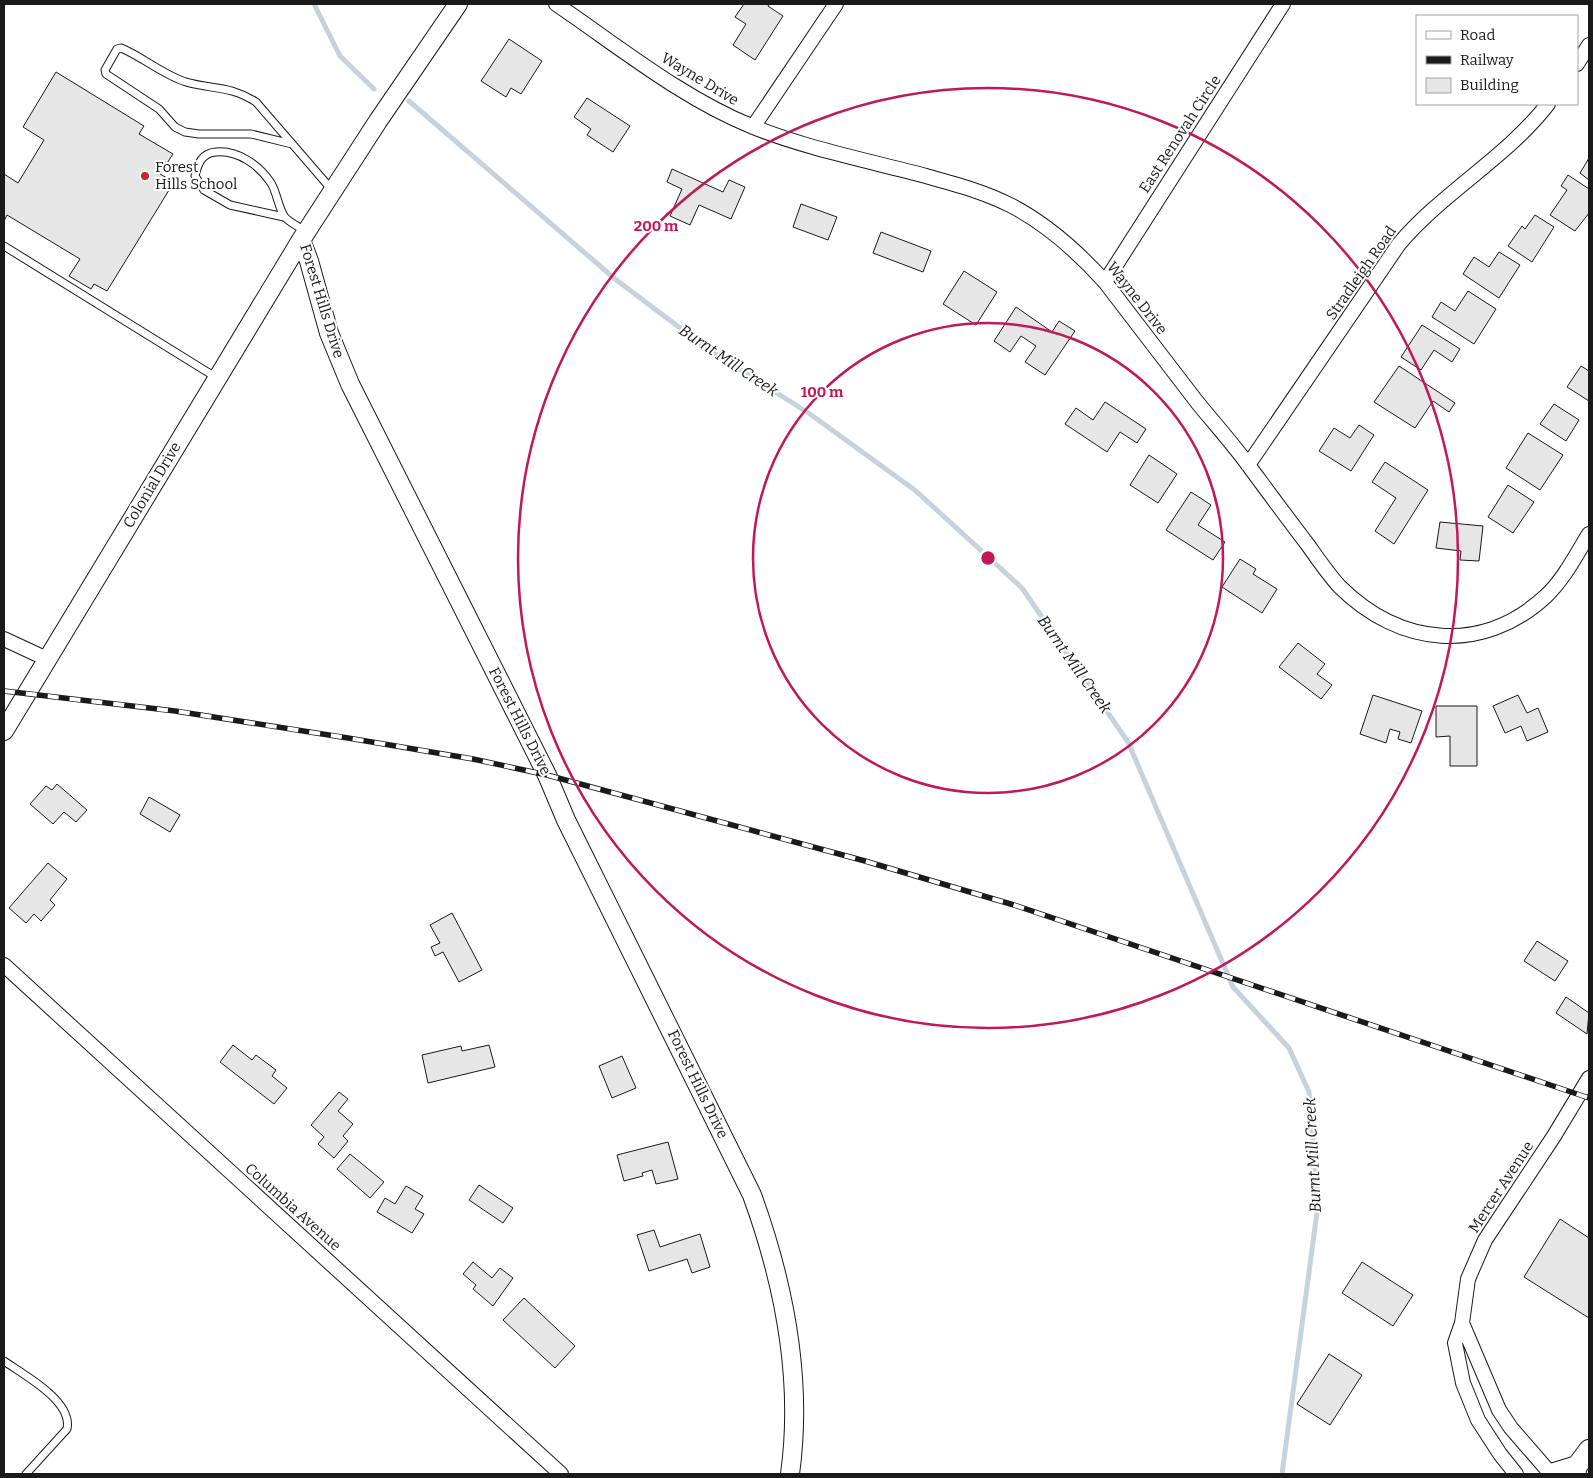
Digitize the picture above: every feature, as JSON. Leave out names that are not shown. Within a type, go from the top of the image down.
[{"type":"main road","points":[[1551,1474],[1576,1470],[1589,1450]]},
{"type":"street","name":"Forest Hills Drive","points":[[458,4],[332,191],[304,236],[329,334],[350,384],[547,775],[566,820],[752,1195],[765,1230],[788,1327],[793,1393],[790,1474]]},
{"type":"street","name":"Wayne Drive","points":[[556,4],[722,114],[753,127],[954,184],[1011,205],[1054,232],[1085,260],[1105,282],[1248,465],[1339,586],[1359,604],[1382,620],[1402,629],[1421,633],[1459,635],[1478,632],[1515,619],[1547,595],[1565,573],[1589,534]]},
{"type":"street","points":[[753,127],[836,4]]},
{"type":"street","name":"East Renovah Circle","points":[[1105,282],[1283,4]]},
{"type":"street","points":[[1578,62],[1589,44]]},
{"type":"street","name":"Stradleigh Road","points":[[1248,465],[1399,244],[1426,216],[1483,169],[1537,118],[1547,105]]},
{"type":"street","name":"Colonial Drive","points":[[4,731],[304,236]]},
{"type":"street","points":[[4,639],[46,659]]},
{"type":"street","name":"Columbia Avenue","points":[[4,965],[561,1474]]},
{"type":"street","name":"Mercer Avenue","points":[[1516,1474],[1488,1437],[1470,1402],[1455,1343],[1462,1323],[1468,1279],[1485,1240],[1554,1136],[1589,1078]]},
{"type":"street","points":[[1462,1323],[1500,1410],[1511,1428],[1551,1474]]},
{"type":"lane","points":[[292,144],[251,134],[199,134],[185,132],[175,127],[158,109],[106,74],[106,70],[118,49],[121,48],[187,82],[224,87],[241,92],[256,102],[292,144],[332,191]]},
{"type":"lane","points":[[284,217],[230,205],[204,190],[195,176],[198,162],[208,153],[229,153],[245,159],[258,167],[270,183],[284,217],[304,236]]},
{"type":"lane","points":[[4,246],[218,378]]},
{"type":"lane","points":[[4,1361],[54,1397],[64,1410],[68,1421],[67,1429],[26,1474]]},
{"type":"building","points":[[744,4],[769,4],[768,6],[783,16],[755,60],[733,45],[746,24],[735,17]]},
{"type":"building","points":[[509,39],[542,61],[521,94],[511,88],[506,97],[481,81]]},
{"type":"building","points":[[56,72],[144,126],[139,134],[173,154],[160,174],[174,182],[107,291],[94,284],[91,289],[69,276],[80,259],[7,215],[4,221],[4,174],[18,183],[44,140],[23,127]]},
{"type":"building","points":[[587,98],[630,126],[613,152],[587,135],[591,129],[574,117]]},
{"type":"building","points":[[1589,158],[1589,180],[1580,173]]},
{"type":"building","points":[[672,169],[723,192],[729,180],[745,187],[731,219],[699,205],[690,225],[670,216],[682,189],[667,182]]},
{"type":"building","points":[[1568,175],[1589,189],[1589,213],[1575,231],[1550,215],[1567,190],[1561,186]]},
{"type":"building","points":[[801,204],[837,217],[828,240],[793,227]]},
{"type":"building","points":[[1535,215],[1554,227],[1532,262],[1508,246],[1522,226],[1525,229]]},
{"type":"building","points":[[881,232],[931,251],[923,272],[873,253]]},
{"type":"building","points":[[1499,252],[1520,265],[1499,298],[1463,274],[1474,257],[1489,267]]},
{"type":"building","points":[[964,271],[997,292],[976,325],[943,304]]},
{"type":"building","points":[[1468,291],[1496,309],[1474,344],[1432,317],[1441,302],[1455,311]]},
{"type":"building","points":[[1016,307],[1052,332],[1059,321],[1075,331],[1045,375],[1025,362],[1036,346],[1021,336],[1010,352],[994,341]]},
{"type":"building","points":[[1422,325],[1460,349],[1452,362],[1434,350],[1421,370],[1401,357]]},
{"type":"building","points":[[1399,366],[1455,403],[1449,412],[1433,401],[1415,428],[1374,402]]},
{"type":"building","points":[[1581,366],[1589,371],[1589,401],[1567,387]]},
{"type":"building","points":[[1105,402],[1146,429],[1137,443],[1120,432],[1107,452],[1065,424],[1076,408],[1093,420]]},
{"type":"building","points":[[1554,404],[1579,420],[1566,441],[1540,424]]},
{"type":"building","points":[[1359,425],[1374,435],[1351,471],[1319,451],[1334,428],[1350,438]]},
{"type":"building","points":[[1528,433],[1563,455],[1540,490],[1506,468]]},
{"type":"building","points":[[1149,455],[1177,474],[1158,503],[1130,485]]},
{"type":"building","points":[[1385,462],[1428,490],[1394,544],[1375,531],[1396,498],[1372,482]]},
{"type":"building","points":[[1508,485],[1534,502],[1513,533],[1488,517]]},
{"type":"building","points":[[1191,492],[1211,505],[1198,525],[1225,542],[1213,560],[1166,530]]},
{"type":"building","points":[[1440,522],[1483,526],[1479,561],[1460,560],[1461,551],[1436,548]]},
{"type":"building","points":[[1240,559],[1256,569],[1253,574],[1277,589],[1262,613],[1222,587]]},
{"type":"building","points":[[1298,643],[1325,664],[1317,674],[1332,685],[1321,699],[1279,667]]},
{"type":"building","points":[[1373,695],[1422,711],[1411,743],[1398,739],[1400,732],[1390,729],[1386,743],[1360,734]]},
{"type":"building","points":[[1518,695],[1527,713],[1538,708],[1548,732],[1527,741],[1521,726],[1505,733],[1493,706]]},
{"type":"building","points":[[1436,706],[1477,706],[1477,766],[1450,766],[1450,736],[1436,737]]},
{"type":"building","points":[[57,784],[87,810],[76,822],[64,812],[53,824],[30,804],[46,786],[52,790]]},
{"type":"building","points":[[149,797],[180,815],[170,832],[140,814]]},
{"type":"building","points":[[48,863],[67,879],[50,900],[55,905],[41,921],[34,914],[26,923],[9,908]]},
{"type":"building","points":[[452,913],[482,970],[459,982],[443,952],[435,956],[431,947],[440,943],[430,925]]},
{"type":"building","points":[[1537,941],[1568,961],[1555,981],[1524,961]]},
{"type":"building","points":[[1566,997],[1589,1013],[1587,1034],[1556,1013]]},
{"type":"building","points":[[233,1045],[252,1060],[256,1055],[276,1070],[272,1076],[287,1088],[274,1104],[220,1062]]},
{"type":"building","points":[[489,1045],[495,1067],[428,1083],[422,1055],[461,1046],[462,1051]]},
{"type":"building","points":[[622,1056],[636,1088],[612,1098],[599,1066]]},
{"type":"building","points":[[339,1092],[348,1099],[338,1111],[353,1124],[343,1136],[348,1141],[334,1158],[318,1144],[324,1137],[311,1125]]},
{"type":"building","points":[[668,1142],[678,1179],[656,1184],[652,1170],[642,1173],[643,1176],[624,1181],[617,1155]]},
{"type":"building","points":[[350,1154],[384,1182],[370,1198],[337,1169]]},
{"type":"building","points":[[479,1185],[513,1208],[503,1223],[469,1200]]},
{"type":"building","points":[[406,1186],[423,1196],[415,1209],[424,1214],[412,1233],[377,1212],[385,1198],[395,1204]]},
{"type":"building","points":[[1560,1219],[1589,1238],[1589,1318],[1524,1277]]},
{"type":"building","points":[[654,1230],[660,1247],[700,1234],[710,1267],[692,1273],[687,1259],[649,1271],[637,1235]]},
{"type":"building","points":[[473,1262],[492,1278],[500,1268],[513,1278],[493,1306],[473,1289],[476,1285],[463,1274]]},
{"type":"building","points":[[1362,1262],[1413,1295],[1393,1326],[1342,1293]]},
{"type":"building","points":[[524,1298],[575,1346],[555,1368],[503,1320]]},
{"type":"building","points":[[1329,1354],[1362,1375],[1330,1425],[1297,1404]]},
{"type":"waterway","name":"Burnt Mill Creek","points":[[314,4],[340,56],[374,89]]},
{"type":"waterway","name":"Burnt Mill Creek","points":[[409,101],[615,279],[708,349],[810,414],[916,491],[1022,588],[1128,742],[1233,987],[1289,1048],[1309,1092],[1318,1205],[1282,1474]]},
{"type":"railway","points":[[4,691],[175,711],[473,759],[547,775],[865,861],[1014,905],[1589,1098]]},
{"type":"place","name":"Forest Hills School","points":[[145,176]]}]
